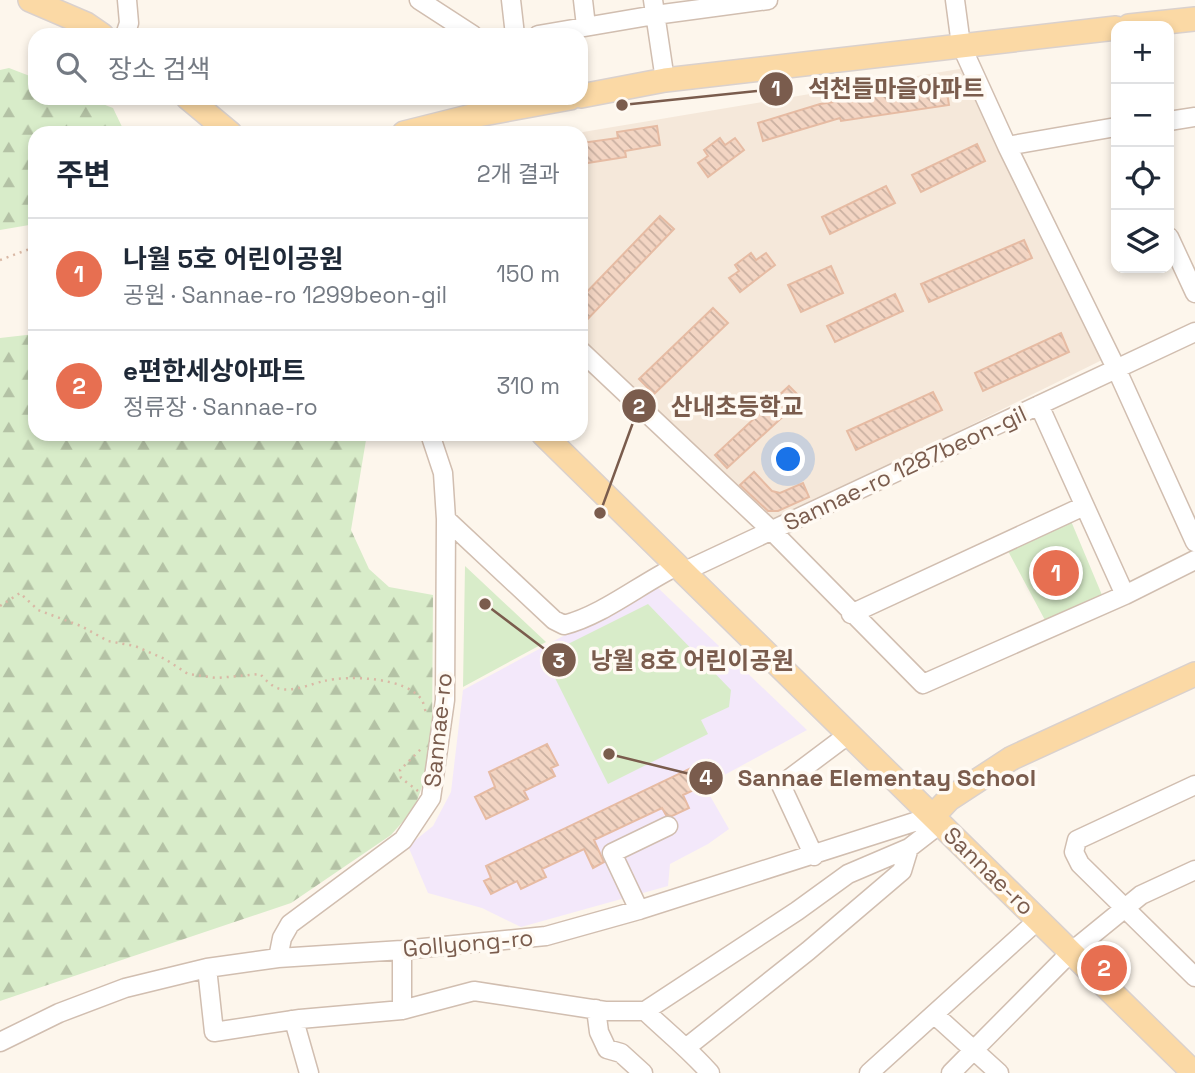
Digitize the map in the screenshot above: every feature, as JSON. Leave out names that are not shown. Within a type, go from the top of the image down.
[{"type":"main road","points":[[30,0],[92,28]]},
{"type":"main road","points":[[1174,21],[1195,19]]},
{"type":"main road","points":[[588,95],[666,80],[1111,29]]},
{"type":"main road","points":[[196,105],[222,126]]},
{"type":"main road","points":[[432,126],[532,105]]},
{"type":"main road","name":"Sannae-ro","points":[[550,441],[1194,1073]]},
{"type":"main road","points":[[937,820],[949,799],[1012,758],[1195,674]]},
{"type":"street","points":[[127,0],[127,28]]},
{"type":"street","points":[[419,0],[437,6],[464,28]]},
{"type":"street","points":[[511,0],[514,28]]},
{"type":"street","points":[[583,0],[586,26]]},
{"type":"street","points":[[575,28],[654,7],[768,0]]},
{"type":"street","points":[[955,0],[961,45],[1007,146],[1116,368],[1195,541]]},
{"type":"street","points":[[654,7],[666,80]]},
{"type":"street","points":[[1174,120],[1195,117]]},
{"type":"street","points":[[1007,146],[1111,128]]},
{"type":"street","points":[[1174,248],[1195,293]]},
{"type":"street","name":"Sannae-ro 1287beon-gil","points":[[677,566],[684,570],[772,531],[1195,332]]},
{"type":"street","points":[[588,358],[772,531]]},
{"type":"street","name":"Sannae-ro 1287beon-gil","points":[[772,531],[923,684],[1125,595],[1039,405]]},
{"type":"street","name":"Sannae-ro","points":[[278,958],[282,938],[290,924],[403,840],[431,798],[445,700],[446,519],[443,473],[432,441]]},
{"type":"street","points":[[851,614],[1084,506]]},
{"type":"street","points":[[446,519],[554,620],[564,625],[581,621],[677,566]]},
{"type":"street","points":[[1125,595],[1195,560]]},
{"type":"street","points":[[814,856],[781,785],[849,734]]},
{"type":"street","points":[[1195,785],[1077,840],[1074,852],[1080,864],[1195,976]]},
{"type":"street","points":[[208,968],[214,1032],[291,1020],[402,1010],[474,991],[596,1009],[645,1012],[848,874],[909,848],[937,820]]},
{"type":"street","name":"Gollyong-ro","points":[[0,1042],[60,1013],[125,988],[208,968],[278,958],[402,950],[546,936],[937,820]]},
{"type":"street","points":[[639,910],[612,853],[668,826]]},
{"type":"street","points":[[687,1046],[808,951],[902,871],[909,848]]},
{"type":"street","points":[[951,1073],[1071,952],[1142,895],[1195,870]]},
{"type":"street","name":"Sannae-ro","points":[[869,1073],[1038,920]]},
{"type":"street","points":[[402,950],[402,1010]]},
{"type":"street","points":[[596,1009],[599,1032],[607,1049],[621,1053],[643,1073]]},
{"type":"street","points":[[645,1012],[668,1034],[687,1046],[710,1073]]},
{"type":"street","points":[[935,1015],[999,1073]]},
{"type":"street","points":[[291,1020],[295,1024],[309,1073]]},
{"type":"path","points":[[0,260],[28,250]]},
{"type":"path","points":[[0,606],[20,593],[38,610],[81,626],[108,641],[135,646],[198,677],[230,678],[260,674],[277,688],[285,689],[346,679],[387,681],[411,691],[422,700],[427,715],[426,723]]},
{"type":"path","points":[[426,744],[400,770],[401,778],[431,798]]},
{"type":"shaded area","points":[[965,68],[1104,359],[767,526],[588,347],[588,131]]},
{"type":"shaded area","points":[[656,586],[807,730],[717,779],[709,794],[729,829],[708,844],[670,864],[668,886],[521,927],[482,908],[428,893],[408,846],[433,826],[451,792],[463,690]]},
{"type":"green space","points":[[9,68],[28,75],[28,105],[105,105],[113,108],[122,126],[28,126],[28,225],[0,230],[0,70]]},
{"type":"green space","points":[[28,335],[28,441],[366,441],[351,530],[369,569],[389,587],[433,595],[432,740],[425,778],[414,809],[391,835],[291,903],[0,1001],[0,338]]},
{"type":"green space","points":[[1071,521],[1102,595],[1046,622],[1008,551]]},
{"type":"green space","points":[[465,566],[546,642],[463,687]]},
{"type":"green space","points":[[648,604],[731,690],[729,707],[701,720],[708,734],[608,784],[544,656]]},
{"type":"building","points":[[946,86],[949,105],[841,121],[840,118],[763,141],[758,123],[820,104]]},
{"type":"building","points":[[657,126],[660,145],[625,151],[626,157],[588,163],[588,142],[618,138],[617,132]]},
{"type":"building","points":[[720,138],[725,145],[735,138],[744,150],[708,177],[698,163],[708,156],[704,150]]},
{"type":"building","points":[[977,144],[985,161],[921,192],[912,175]]},
{"type":"building","points":[[886,186],[895,203],[830,234],[822,217]]},
{"type":"building","points":[[660,216],[674,229],[588,319],[588,291]]},
{"type":"building","points":[[1024,240],[1032,258],[929,302],[921,284]]},
{"type":"building","points":[[751,253],[756,260],[766,253],[775,265],[740,292],[729,278],[739,271],[735,265]]},
{"type":"building","points":[[831,266],[843,293],[801,312],[788,285]]},
{"type":"building","points":[[895,294],[903,311],[835,342],[827,326]]},
{"type":"building","points":[[713,308],[728,323],[654,394],[639,379]]},
{"type":"building","points":[[1061,333],[1069,352],[983,391],[975,373]]},
{"type":"building","points":[[789,386],[802,399],[727,468],[715,455]]},
{"type":"building","points":[[933,392],[942,410],[856,450],[847,431]]},
{"type":"building","points":[[754,472],[772,491],[780,493],[803,483],[809,497],[778,511],[768,511],[740,485]]},
{"type":"building","points":[[547,744],[558,765],[551,768],[555,776],[524,791],[528,799],[486,819],[475,797],[495,787],[489,772]]},
{"type":"building","points":[[708,760],[717,779],[683,795],[689,808],[672,816],[666,815],[662,808],[594,840],[604,862],[593,868],[584,849],[542,869],[546,877],[521,889],[517,881],[491,894],[484,881],[491,878],[486,866]]},
{"type":"place","name":"석천들마을아파트","points":[[622,105]]},
{"type":"place","name":"산내초등학교","points":[[600,513]]},
{"type":"place","name":"나월 5호 어린이공원","points":[[1056,573]]},
{"type":"place","name":"낭월 8호 어린이공원","points":[[485,604]]},
{"type":"place","name":"Sannae Elementay School","points":[[609,754]]},
{"type":"place","name":"e편한세상아파트","points":[[1104,968]]}]
